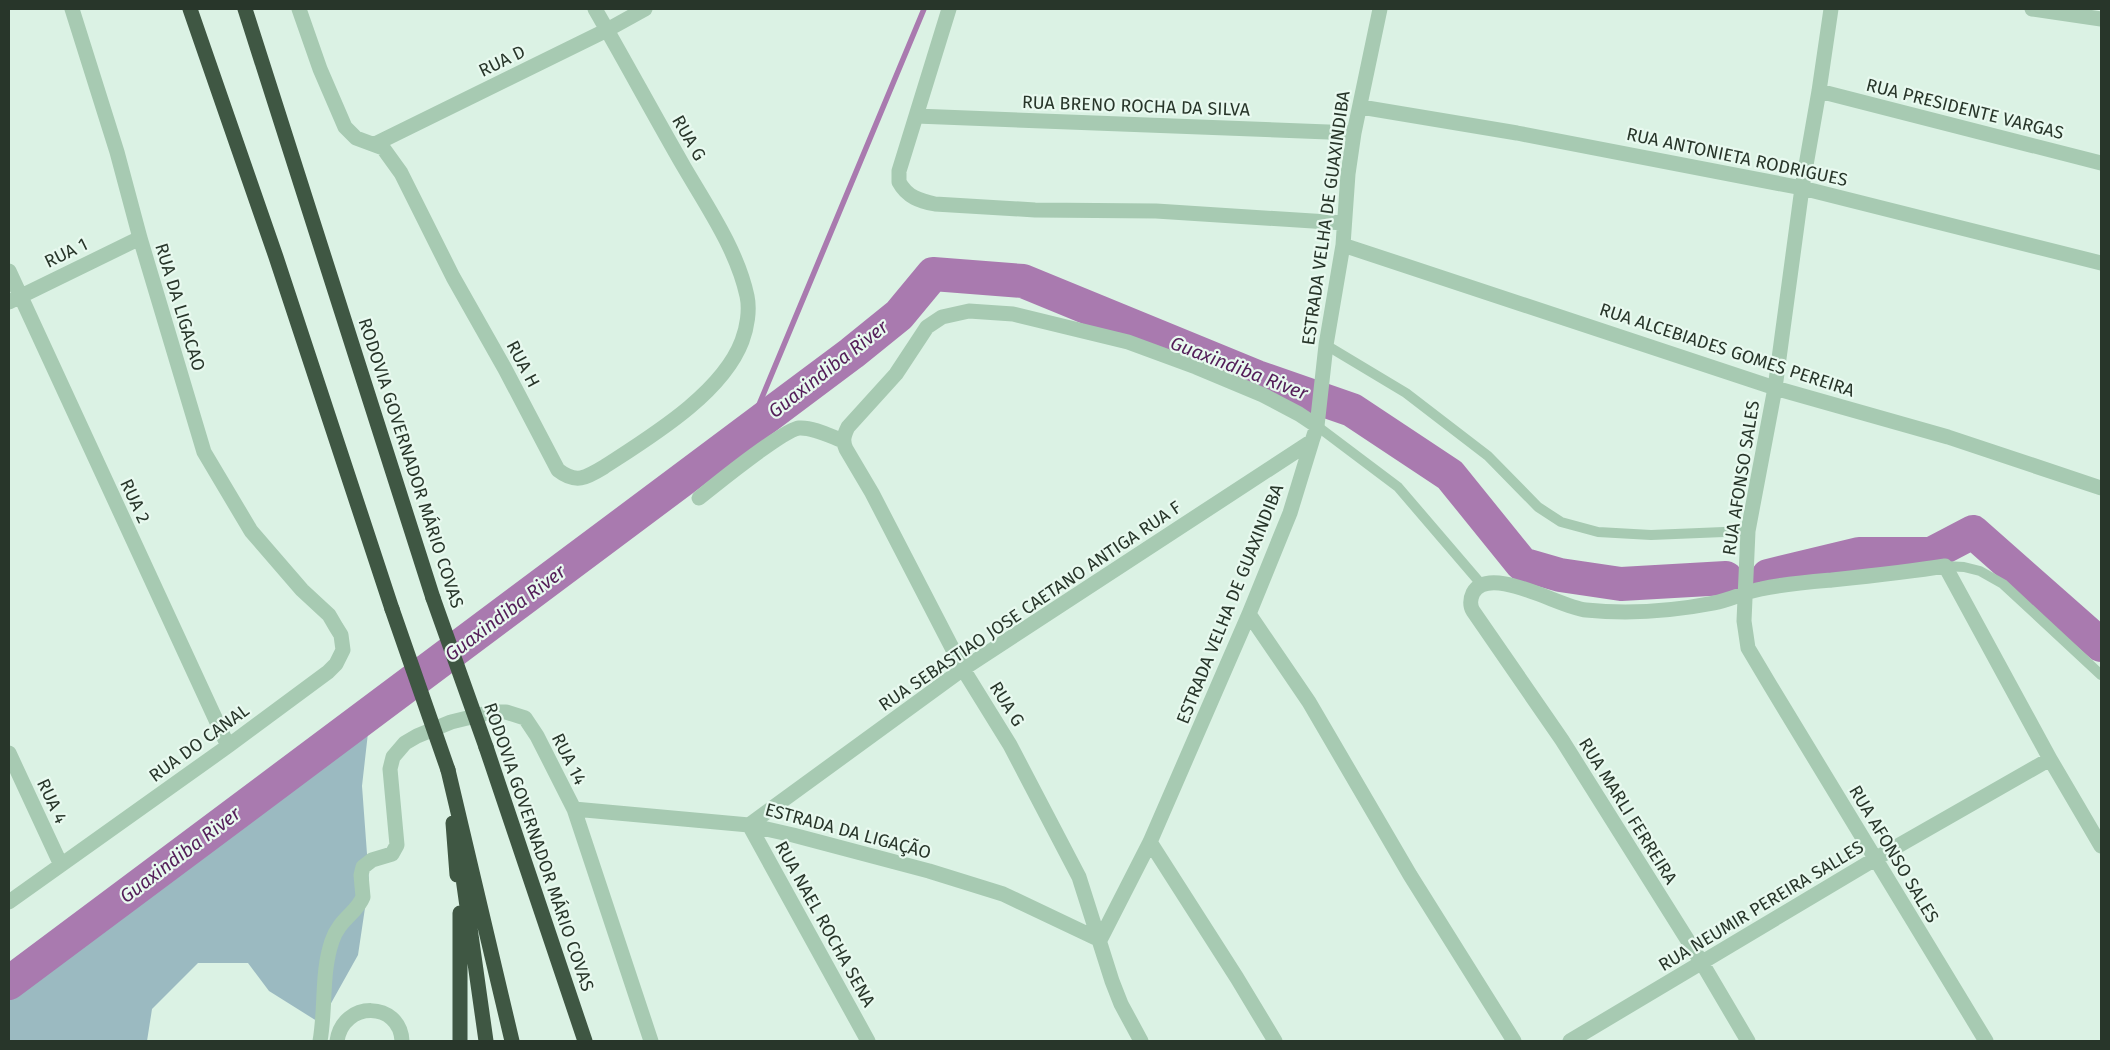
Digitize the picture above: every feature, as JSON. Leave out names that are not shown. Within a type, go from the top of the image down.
[{"type":"highway","points":[[190,9],[276,257],[392,609],[448,770],[512,1041]]},
{"type":"highway","name":"RODOVIA GOVERNADOR MÁRIO COVAS","points":[[245,9],[433,598],[486,746],[585,1041]]},
{"type":"highway","points":[[448,770],[460,912],[460,1041]]},
{"type":"highway","points":[[448,770],[486,1041]]},
{"type":"street","name":"RUA DA LIGACAO","points":[[72,9],[117,152],[140,238],[204,452],[251,531],[302,590]]},
{"type":"street","name":"RUA H","points":[[299,9],[320,69],[345,127],[356,138],[375,144],[389,154],[401,173],[453,277],[505,368],[558,470],[571,478],[589,476],[651,436],[690,407],[725,370],[742,342],[748,308],[748,297],[738,265]]},
{"type":"street","name":"RUA G","points":[[595,9],[718,226],[738,265]]},
{"type":"street","name":"RUA D","points":[[375,144],[607,30],[645,9]]},
{"type":"street","points":[[949,9],[898,177],[905,191],[923,202],[1034,210],[1156,211],[1344,223]]},
{"type":"street","name":"ESTRADA VELHA DE GUAXINDIBA","points":[[1100,940],[1150,842],[1250,614],[1290,513],[1317,426],[1326,345],[1343,244],[1354,133],[1361,107],[1380,9]]},
{"type":"street","name":"RUA AFONSO SALES","points":[[1831,9],[1802,188],[1775,388],[1748,531],[1744,621],[1748,648],[1986,1041]]},
{"type":"street","points":[[2032,9],[2101,19]]},
{"type":"street","name":"RUA PRESIDENTE VARGAS","points":[[1819,91],[2101,162]]},
{"type":"street","name":"RUA ANTONIETA RODRIGUES","points":[[1361,107],[1517,133],[1802,188],[2101,263]]},
{"type":"street","name":"RUA BRENO ROCHA DA SILVA","points":[[916,116],[1354,133]]},
{"type":"street","name":"RUA 1","points":[[14,299],[140,238]]},
{"type":"street","name":"RUA ALCEBIADES GOMES PEREIRA","points":[[1343,244],[1775,388],[1948,437],[2101,488]]},
{"type":"street","name":"RUA 2","points":[[9,271],[14,299],[228,746]]},
{"type":"street","points":[[699,498],[745,462],[792,430],[807,429],[843,441],[848,426],[896,374],[927,327],[942,317],[969,311],[1013,314],[1128,342],[1196,367],[1263,395],[1317,426]]},
{"type":"street","name":"RUA G","points":[[843,441],[963,669],[1010,745],[1079,877],[1100,940]]},
{"type":"street","name":"RUA SEBASTIAO JOSE CAETANO ANTIGA RUA F","points":[[749,825],[963,669],[1312,441]]},
{"type":"street","points":[[1482,586],[1491,583],[1506,584],[1583,610],[1679,609],[1716,603],[1760,589],[1798,583],[1909,572],[1945,566],[2050,759],[2099,839]]},
{"type":"street","name":"RUA MARLI FERREIRA","points":[[1482,586],[1472,595],[1470,604],[1476,617],[1562,740],[1702,963],[1748,1041]]},
{"type":"street","name":"RUA DO CANAL","points":[[9,902],[228,746],[328,672],[341,656],[342,643],[329,615],[302,590]]},
{"type":"street","points":[[1250,614],[1309,702],[1410,875],[1514,1041]]},
{"type":"street","name":"RUA 14","points":[[320,1041],[328,960],[332,941],[341,922],[362,901],[364,895],[361,875],[363,866],[372,860],[392,854],[397,845],[390,769],[396,751],[404,743],[416,736],[451,722],[492,712],[506,712],[525,718],[537,736],[574,809],[651,1041]]},
{"type":"street","name":"RUA 4","points":[[9,753],[61,865]]},
{"type":"street","name":"RUA NEUMIR PEREIRA SALLES","points":[[1570,1041],[1875,859],[2050,759]]},
{"type":"street","name":"ESTRADA DA LIGAÇÃO","points":[[574,809],[749,825],[930,871],[1003,894],[1100,940]]},
{"type":"street","name":"RUA NAEL ROCHA SENA","points":[[749,825],[868,1041]]},
{"type":"street","points":[[1150,842],[1275,1041]]},
{"type":"street","points":[[1100,940],[1121,1004],[1141,1041]]},
{"type":"street","points":[[337,1041],[342,1024],[350,1016],[371,1010],[382,1012],[392,1018],[399,1027],[402,1041]]},
{"type":"lane","points":[[1326,345],[1406,393],[1488,456],[1538,507],[1561,522],[1598,532],[1651,535],[1748,531]]},
{"type":"lane","points":[[1317,426],[1398,487],[1482,586]]},
{"type":"lane","points":[[1945,566],[1964,567],[1980,572],[2003,584],[2101,675]]},
{"type":"shaded area","points":[[369,724],[362,786],[369,881],[358,955],[320,1023],[269,991],[248,963],[198,963],[152,1009],[147,1041],[9,1041],[9,984],[330,743]]},
{"type":"waterway","points":[[748,431],[924,9]]},
{"type":"waterway","name":"Guaxindiba River","points":[[9,983],[852,353],[899,315],[933,274],[1023,281],[1257,377],[1352,410],[1450,475],[1522,564],[1560,575],[1621,584],[1726,578]]},
{"type":"waterway","points":[[1768,576],[1859,554],[1931,554],[1973,532],[2101,645]]}]
